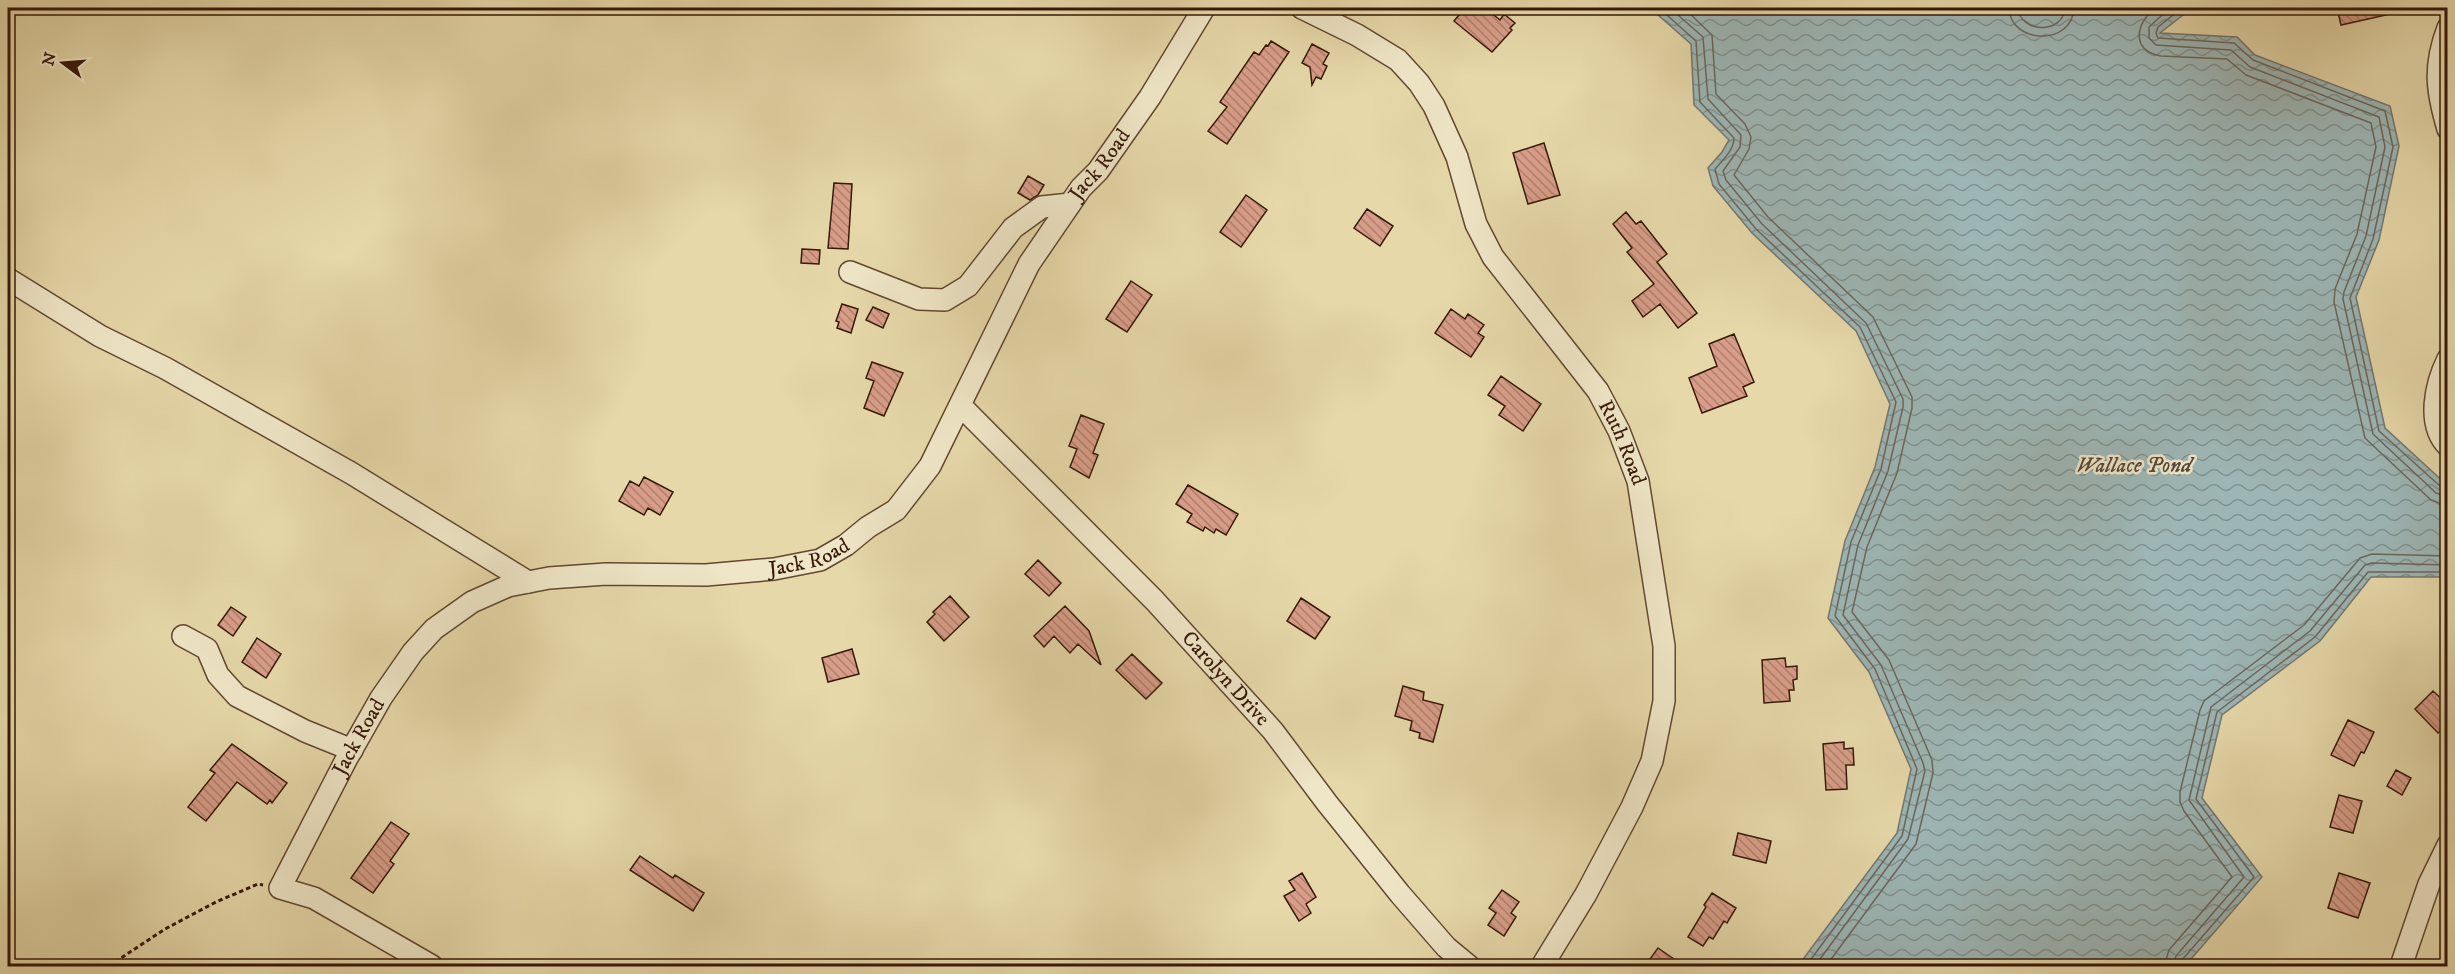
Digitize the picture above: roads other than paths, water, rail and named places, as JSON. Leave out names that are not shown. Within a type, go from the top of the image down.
[{"type":"street","name":"Jack Road","points":[[432,966],[314,898],[280,888],[381,698],[413,652],[434,628],[472,602],[508,586],[549,578],[606,574],[706,575],[774,569],[820,560],[896,510],[930,466],[1029,264],[1081,188],[1098,171],[1150,97],[1204,8]]},
{"type":"street","name":"Ruth Road","points":[[1302,8],[1357,35],[1398,60],[1419,83],[1434,106],[1457,157],[1476,224],[1494,257],[1598,391],[1619,431],[1638,481],[1664,646],[1664,701],[1653,761],[1632,807],[1586,894],[1542,966]]},
{"type":"street","points":[[2448,28],[2438,66],[2438,93],[2448,129]]},
{"type":"street","points":[[850,272],[919,299],[945,300],[968,286],[1013,228],[1042,207],[1070,204]]},
{"type":"street","points":[[8,279],[100,336],[165,368],[351,473],[528,582]]},
{"type":"street","points":[[2448,359],[2440,374],[2436,398],[2436,423],[2448,446]]},
{"type":"street","name":"Carolyn Drive","points":[[961,406],[1155,601],[1273,730],[1327,803],[1400,894],[1446,947],[1469,966]]},
{"type":"street","points":[[183,636],[207,649],[218,675],[237,696],[305,731],[352,750]]},
{"type":"street","points":[[2401,966],[2429,884],[2448,845]]},
{"type":"water","name":"Wallace Pond","points":[[1650,8],[2024,8],[2046,15],[2053,8],[2192,8],[2160,33],[2237,37],[2255,55],[2390,106],[2399,146],[2379,240],[2356,297],[2385,428],[2447,485],[2447,577],[2371,577],[2320,641],[2222,715],[2202,798],[2262,877],[2185,966],[1798,966],[1897,833],[1911,769],[1869,672],[1828,618],[1845,541],[1875,467],[1890,404],[1856,331],[1752,233],[1713,186],[1708,168],[1729,140],[1694,105],[1691,44]]}]
